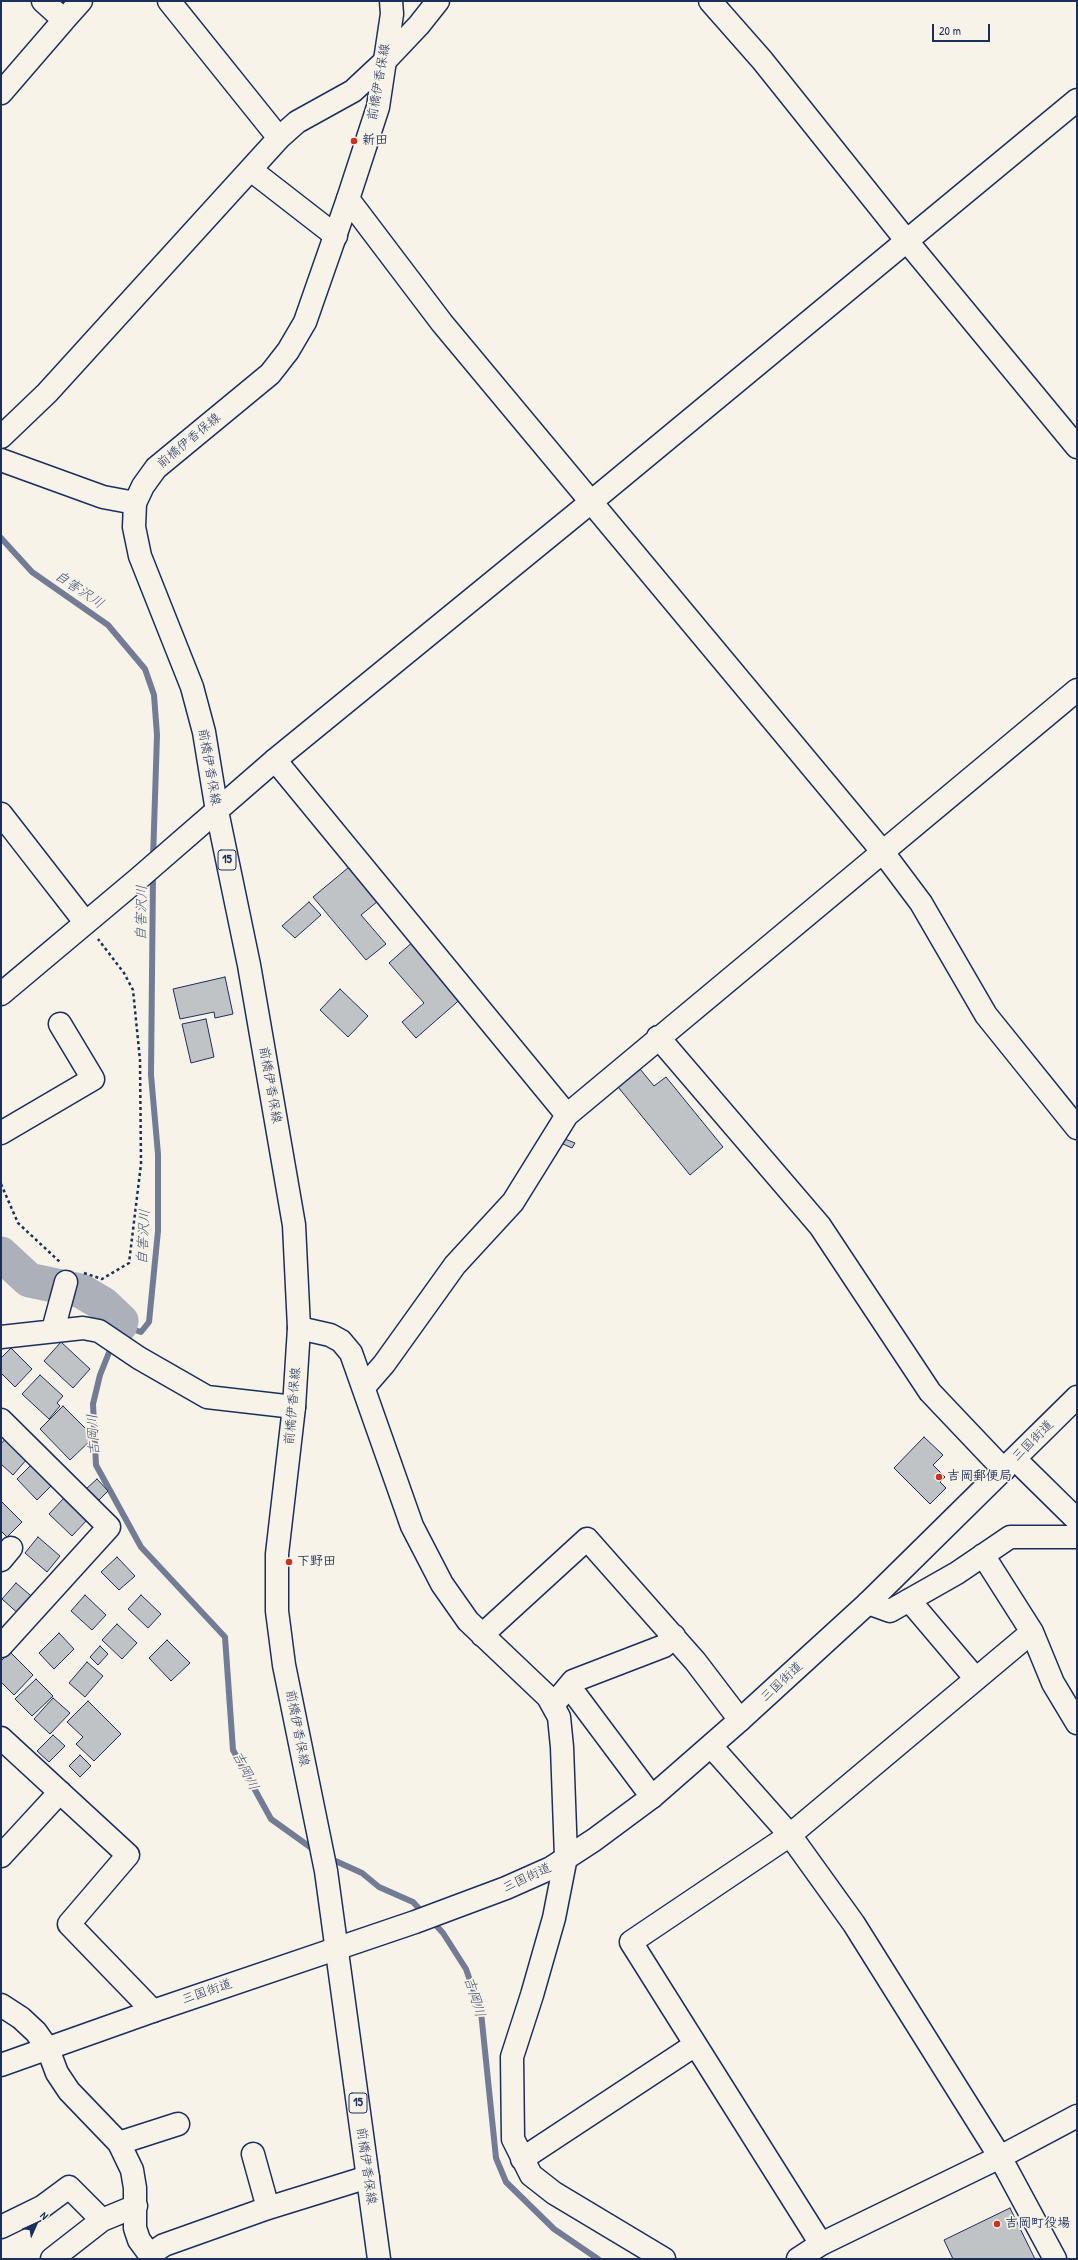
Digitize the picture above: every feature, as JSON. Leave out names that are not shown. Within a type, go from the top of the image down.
[{"type":"street","points":[[44,1],[64,20]]},
{"type":"street","points":[[1,93],[81,1]]},
{"type":"street","points":[[169,1],[279,138]]},
{"type":"street","name":"前橋伊香保線","points":[[380,2259],[338,1947],[326,1871],[284,1664],[277,1611],[277,1554],[294,1407],[299,1328],[294,1225],[249,965],[217,811],[204,732],[192,687],[140,556],[134,526],[135,503],[143,486],[156,468],[254,389],[270,374],[288,351],[305,322],[336,236],[378,107],[383,63],[392,14],[391,1]]},
{"type":"street","points":[[1,437],[47,393],[279,138],[297,122],[353,91],[383,63],[419,25],[438,1]]},
{"type":"street","points":[[710,1],[762,60],[906,240],[1077,447]]},
{"type":"street","points":[[1,994],[217,811],[274,760],[591,502],[1077,100]]},
{"type":"street","points":[[251,170],[336,236]]},
{"type":"street","points":[[348,198],[442,323],[882,851],[921,903],[986,1014],[1077,1128]]},
{"type":"street","points":[[1,460],[103,497],[135,503]]},
{"type":"street","points":[[364,1387],[384,1364],[455,1265],[513,1202],[567,1115],[658,1037],[1077,690]]},
{"type":"street","points":[[274,760],[567,1115]]},
{"type":"street","points":[[1,814],[85,922]]},
{"type":"street","points":[[1,1133],[93,1079],[60,1024]]},
{"type":"street","points":[[658,1037],[820,1226],[930,1392],[1010,1465],[1077,1520]]},
{"type":"street","points":[[53,1330],[67,1275]]},
{"type":"street","points":[[1,1337],[53,1330],[83,1328],[99,1331],[139,1358],[207,1397],[294,1407]]},
{"type":"street","points":[[299,1328],[330,1335],[341,1341],[351,1353],[412,1526],[442,1584],[468,1621],[548,1697],[559,1717],[562,1747],[566,1857],[554,1918],[532,1995],[512,2057],[513,2139],[531,2175],[554,2193],[664,2259]]},
{"type":"street","name":"三国街道","points":[[1,2065],[338,1947],[415,1922],[512,1885],[551,1868],[594,1840],[652,1797],[711,1746],[868,1603],[1010,1465],[1077,1397]]},
{"type":"street","points":[[1,1420],[109,1527],[1,1646]]},
{"type":"street","points":[[868,1603],[890,1611],[957,1573],[1010,1537],[1077,1537]]},
{"type":"street","points":[[482,1635],[587,1539],[696,1661],[740,1720]]},
{"type":"street","points":[[983,1556],[1032,1632],[1053,1683],[1077,1723]]},
{"type":"street","points":[[908,1600],[976,1679]]},
{"type":"street","points":[[821,2244],[631,1942],[790,1835],[1032,1632]]},
{"type":"street","points":[[552,1705],[573,1681],[664,1646],[674,1636]]},
{"type":"street","points":[[569,1686],[652,1797]]},
{"type":"street","points":[[1,1738],[128,1855],[69,1924],[153,2011]]},
{"type":"street","points":[[711,1746],[790,1835],[854,1924],[1000,2157],[1056,2259]]},
{"type":"street","points":[[1,1856],[60,1792]]},
{"type":"street","points":[[1,2005],[21,2018],[36,2032],[48,2049],[57,2073],[69,2091],[119,2144],[132,2170],[136,2206],[135,2228],[139,2240],[151,2257],[164,2245],[268,2208],[368,2177]]},
{"type":"street","points":[[522,2159],[695,2045]]},
{"type":"street","points":[[798,2259],[821,2244],[1000,2157],[1077,2116]]},
{"type":"street","points":[[119,2144],[178,2124]]},
{"type":"street","points":[[253,2154],[268,2208]]},
{"type":"street","points":[[1,2228],[42,2207],[69,2187],[102,2220]]},
{"type":"street","points":[[52,2259],[102,2220],[136,2206]]},
{"type":"path","points":[[1,1184],[18,1223],[67,1275],[102,1279],[128,1263],[141,1164],[140,1060],[133,990],[124,972],[85,922]]},
{"type":"building","points":[[354,863],[383,897],[361,915],[386,944],[366,960],[313,897]]},
{"type":"building","points":[[309,902],[321,915],[295,938],[282,926]]},
{"type":"building","points":[[415,940],[464,996],[416,1038],[402,1022],[424,1003],[389,963]]},
{"type":"building","points":[[225,977],[233,1014],[215,1018],[214,1012],[180,1019],[173,989]]},
{"type":"building","points":[[340,989],[368,1016],[348,1037],[320,1010]]},
{"type":"building","points":[[206,1019],[214,1057],[191,1063],[182,1024]]},
{"type":"building","points":[[640,1069],[654,1086],[666,1077],[723,1147],[690,1175],[618,1087]]},
{"type":"building","points":[[565,1139],[575,1143],[572,1148],[563,1144]]},
{"type":"building","points":[[61,1342],[90,1369],[73,1388],[44,1361]]},
{"type":"building","points":[[11,1348],[32,1369],[15,1387],[1,1373],[1,1358]]},
{"type":"building","points":[[40,1375],[63,1396],[57,1403],[60,1406],[49,1419],[22,1394]]},
{"type":"building","points":[[63,1406],[94,1437],[70,1460],[40,1429]]},
{"type":"building","points":[[924,1437],[943,1455],[933,1465],[945,1477],[940,1482],[946,1488],[930,1504],[894,1468]]},
{"type":"building","points":[[6,1438],[27,1459],[13,1475],[1,1464],[1,1444]]},
{"type":"building","points":[[32,1464],[52,1485],[37,1500],[17,1479]]},
{"type":"building","points":[[97,1479],[108,1491],[98,1501],[86,1489]]},
{"type":"building","points":[[64,1498],[87,1520],[72,1536],[49,1514]]},
{"type":"building","points":[[1,1501],[22,1522],[7,1537],[1,1531]]},
{"type":"building","points":[[38,1537],[60,1556],[47,1572],[25,1553]]},
{"type":"building","points":[[117,1557],[135,1576],[119,1590],[101,1572]]},
{"type":"building","points":[[16,1583],[36,1600],[21,1616],[2,1599]]},
{"type":"building","points":[[85,1595],[106,1615],[92,1630],[71,1611]]},
{"type":"building","points":[[141,1595],[161,1614],[148,1628],[128,1609]]},
{"type":"building","points":[[117,1624],[137,1643],[122,1659],[102,1640]]},
{"type":"building","points":[[59,1633],[74,1649],[54,1669],[39,1653]]},
{"type":"building","points":[[167,1640],[190,1663],[171,1681],[149,1658]]},
{"type":"building","points":[[100,1646],[108,1654],[98,1665],[90,1657]]},
{"type":"building","points":[[10,1652],[33,1675],[14,1695],[1,1682],[1,1661]]},
{"type":"building","points":[[87,1662],[103,1676],[85,1697],[69,1683]]},
{"type":"building","points":[[36,1679],[53,1696],[32,1716],[15,1699]]},
{"type":"building","points":[[53,1698],[70,1713],[50,1734],[34,1719]]},
{"type":"building","points":[[88,1701],[121,1734],[94,1761],[76,1744],[83,1737],[67,1722]]},
{"type":"building","points":[[53,1735],[65,1746],[49,1762],[37,1751]]},
{"type":"building","points":[[80,1755],[91,1766],[80,1777],[69,1766]]},
{"type":"building","name":"吉岡町役場","points":[[1010,2208],[1035,2259],[953,2259],[944,2240]]},
{"type":"waterway","name":"自害沢川","points":[[1,538],[32,572],[108,625],[145,669],[154,695],[157,735],[153,859]]},
{"type":"waterway","name":"自害沢川","points":[[116,1337],[120,1325],[141,1332],[149,1322],[158,1231],[158,1154],[151,1075],[153,874]]},
{"type":"waterway","name":"吉岡川","points":[[1,1254],[29,1280],[81,1291],[103,1304],[121,1321],[120,1325]]},
{"type":"waterway","name":"吉岡川","points":[[112,1345],[100,1375],[93,1404],[96,1465],[141,1547],[225,1637],[233,1750],[271,1819],[317,1852]]},
{"type":"waterway","name":"吉岡川","points":[[329,1858],[362,1873],[379,1887],[413,1902],[425,1915]]},
{"type":"waterway","name":"吉岡川","points":[[432,1921],[443,1933],[466,1969],[481,2012],[496,2158],[506,2182],[554,2229],[598,2259]]},
{"type":"place","name":"新田","points":[[354,141]]},
{"type":"place","name":"吉岡郵便局","points":[[939,1477]]},
{"type":"place","name":"下野田","points":[[289,1562]]},
{"type":"place","name":"吉岡町役場","points":[[997,2224]]}]
